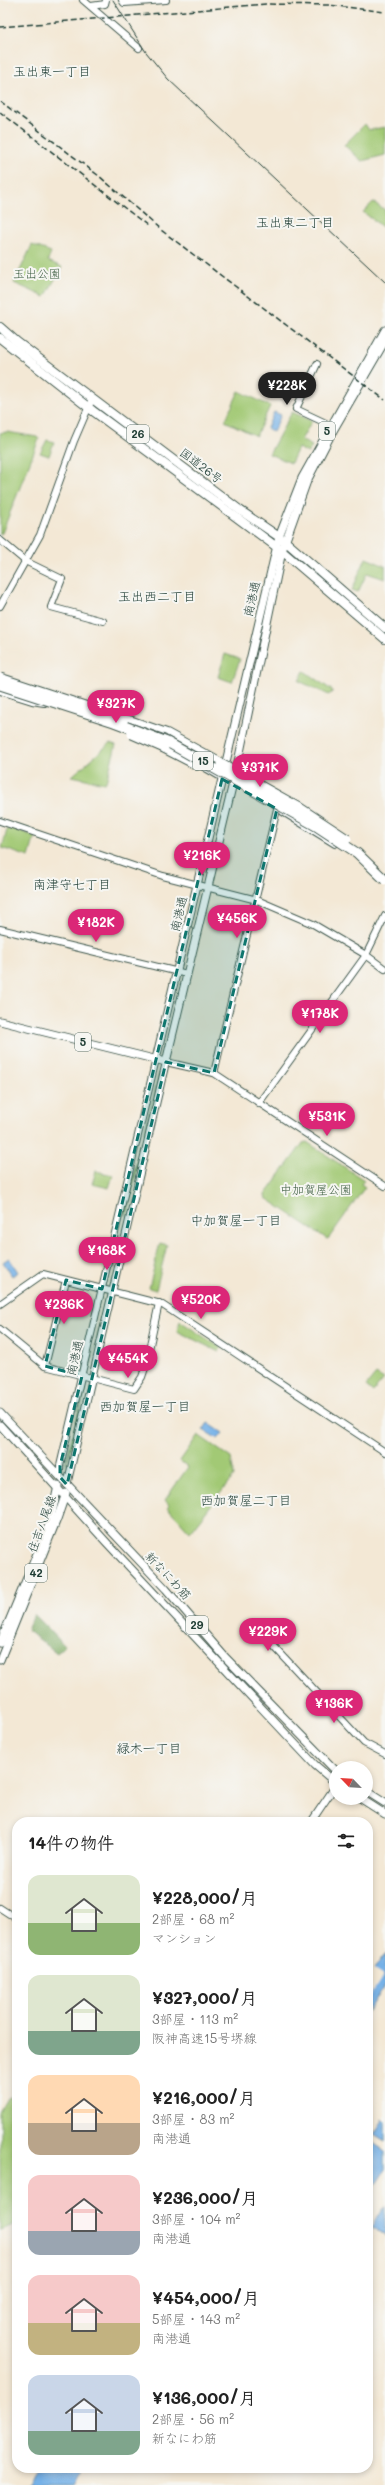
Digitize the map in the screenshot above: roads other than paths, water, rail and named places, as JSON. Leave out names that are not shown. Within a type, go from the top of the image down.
[{"type":"highway","name":"国道26号","points":[[0,327],[92,399],[241,511],[282,539],[385,628]]},
{"type":"highway","name":"国道26号","points":[[0,338],[88,407],[279,548],[385,639]]},
{"type":"highway","name":"15","points":[[0,678],[134,723],[188,746],[323,823],[360,849],[385,871]]},
{"type":"highway","name":"15","points":[[0,686],[34,702],[119,730],[179,755],[197,765]]},
{"type":"highway","name":"15","points":[[0,686],[114,722],[167,742],[316,826],[357,853],[385,880]]},
{"type":"main road","name":"南港通","points":[[156,1059],[222,779],[279,548],[302,478],[330,425],[385,330]]},
{"type":"main road","name":"南港通","points":[[282,539],[307,481],[334,429],[385,341]]},
{"type":"main road","name":"南港通","points":[[166,1062],[233,784],[279,548]]},
{"type":"main road","name":"5","points":[[0,1022],[166,1062]]},
{"type":"main road","name":"新なにわ筋","points":[[0,1413],[166,1588],[225,1657],[329,1764]]},
{"type":"main road","name":"新なにわ筋","points":[[0,1424],[65,1497],[315,1765],[329,1778]]},
{"type":"main road","name":"住吉八尾線","points":[[0,1643],[50,1522],[60,1477]]},
{"type":"main road","name":"住吉八尾線","points":[[0,1660],[65,1497],[67,1484]]},
{"type":"main road","points":[[373,1795],[385,1802]]},
{"type":"main road","points":[[371,1805],[385,1814]]},
{"type":"street","points":[[83,0],[139,48]]},
{"type":"street","points":[[91,6],[105,4],[106,0]]},
{"type":"street","points":[[122,0],[124,4],[166,0]]},
{"type":"street","points":[[316,364],[296,409],[330,425]]},
{"type":"street","points":[[0,606],[40,535],[92,399]]},
{"type":"street","points":[[0,540],[25,561],[62,579],[50,607],[103,621]]},
{"type":"street","points":[[0,673],[50,693],[98,707],[167,732],[269,788],[348,838]]},
{"type":"street","points":[[0,690],[137,733],[189,756],[197,765],[277,809],[353,855],[385,886]]},
{"type":"street","points":[[214,1073],[257,900],[277,809]]},
{"type":"street","points":[[0,821],[162,876],[257,900],[300,917],[366,955],[385,969]]},
{"type":"street","points":[[259,1103],[366,955],[385,916]]},
{"type":"street","points":[[0,929],[187,974]]},
{"type":"street","name":"南港通","points":[[60,1477],[60,1466],[156,1059]]},
{"type":"street","points":[[166,1062],[214,1073],[385,1186]]},
{"type":"street","name":"南港通","points":[[67,1484],[166,1062]]},
{"type":"street","points":[[0,1304],[43,1274],[159,1303],[385,1452]]},
{"type":"street","points":[[46,1366],[66,1280]]},
{"type":"street","points":[[0,1329],[46,1366],[134,1389],[142,1377],[159,1303]]},
{"type":"street","points":[[256,1627],[364,1743],[385,1754]]},
{"type":"street","points":[[314,1817],[329,1795]]},
{"type":"street","points":[[0,1908],[12,1916]]},
{"type":"water","points":[[274,412],[281,415],[273,432],[267,428]]},
{"type":"water","points":[[9,1258],[18,1272],[12,1276],[3,1262]]},
{"type":"water","points":[[208,1423],[223,1433],[218,1439],[203,1430]]},
{"type":"water","points":[[385,1953],[385,1985],[373,2004],[373,1971]]},
{"type":"water","points":[[383,2120],[385,2121],[385,2141],[374,2134]]},
{"type":"water","points":[[373,2143],[385,2151],[385,2170],[375,2186],[373,2185]]},
{"type":"water","points":[[385,2206],[385,2236],[373,2228]]},
{"type":"water","points":[[37,2473],[80,2473],[73,2485],[29,2485]]},
{"type":"tram line","points":[[113,0],[146,52],[168,79],[385,282]]},
{"type":"railway","points":[[0,27],[266,4],[329,5],[385,12]]},
{"type":"railway","points":[[0,101],[99,176],[161,230],[385,400]]},
{"type":"railway","points":[[0,112],[148,226]]},
{"type":"district","name":"玉出東一丁目","points":[[52,71]]},
{"type":"district","name":"玉出東二丁目","points":[[295,222]]},
{"type":"district","name":"玉出西二丁目","points":[[157,596]]},
{"type":"district","name":"南津守七丁目","points":[[72,884]]},
{"type":"district","name":"中加賀屋一丁目","points":[[236,1220]]},
{"type":"district","name":"西加賀屋一丁目","points":[[145,1406]]},
{"type":"district","name":"西加賀屋二丁目","points":[[246,1500]]},
{"type":"district","name":"緑木一丁目","points":[[149,1748]]},
{"type":"park label","name":"玉出公園","points":[[37,274]]},
{"type":"park label","name":"中加賀屋公園","points":[[316,1190]]}]
